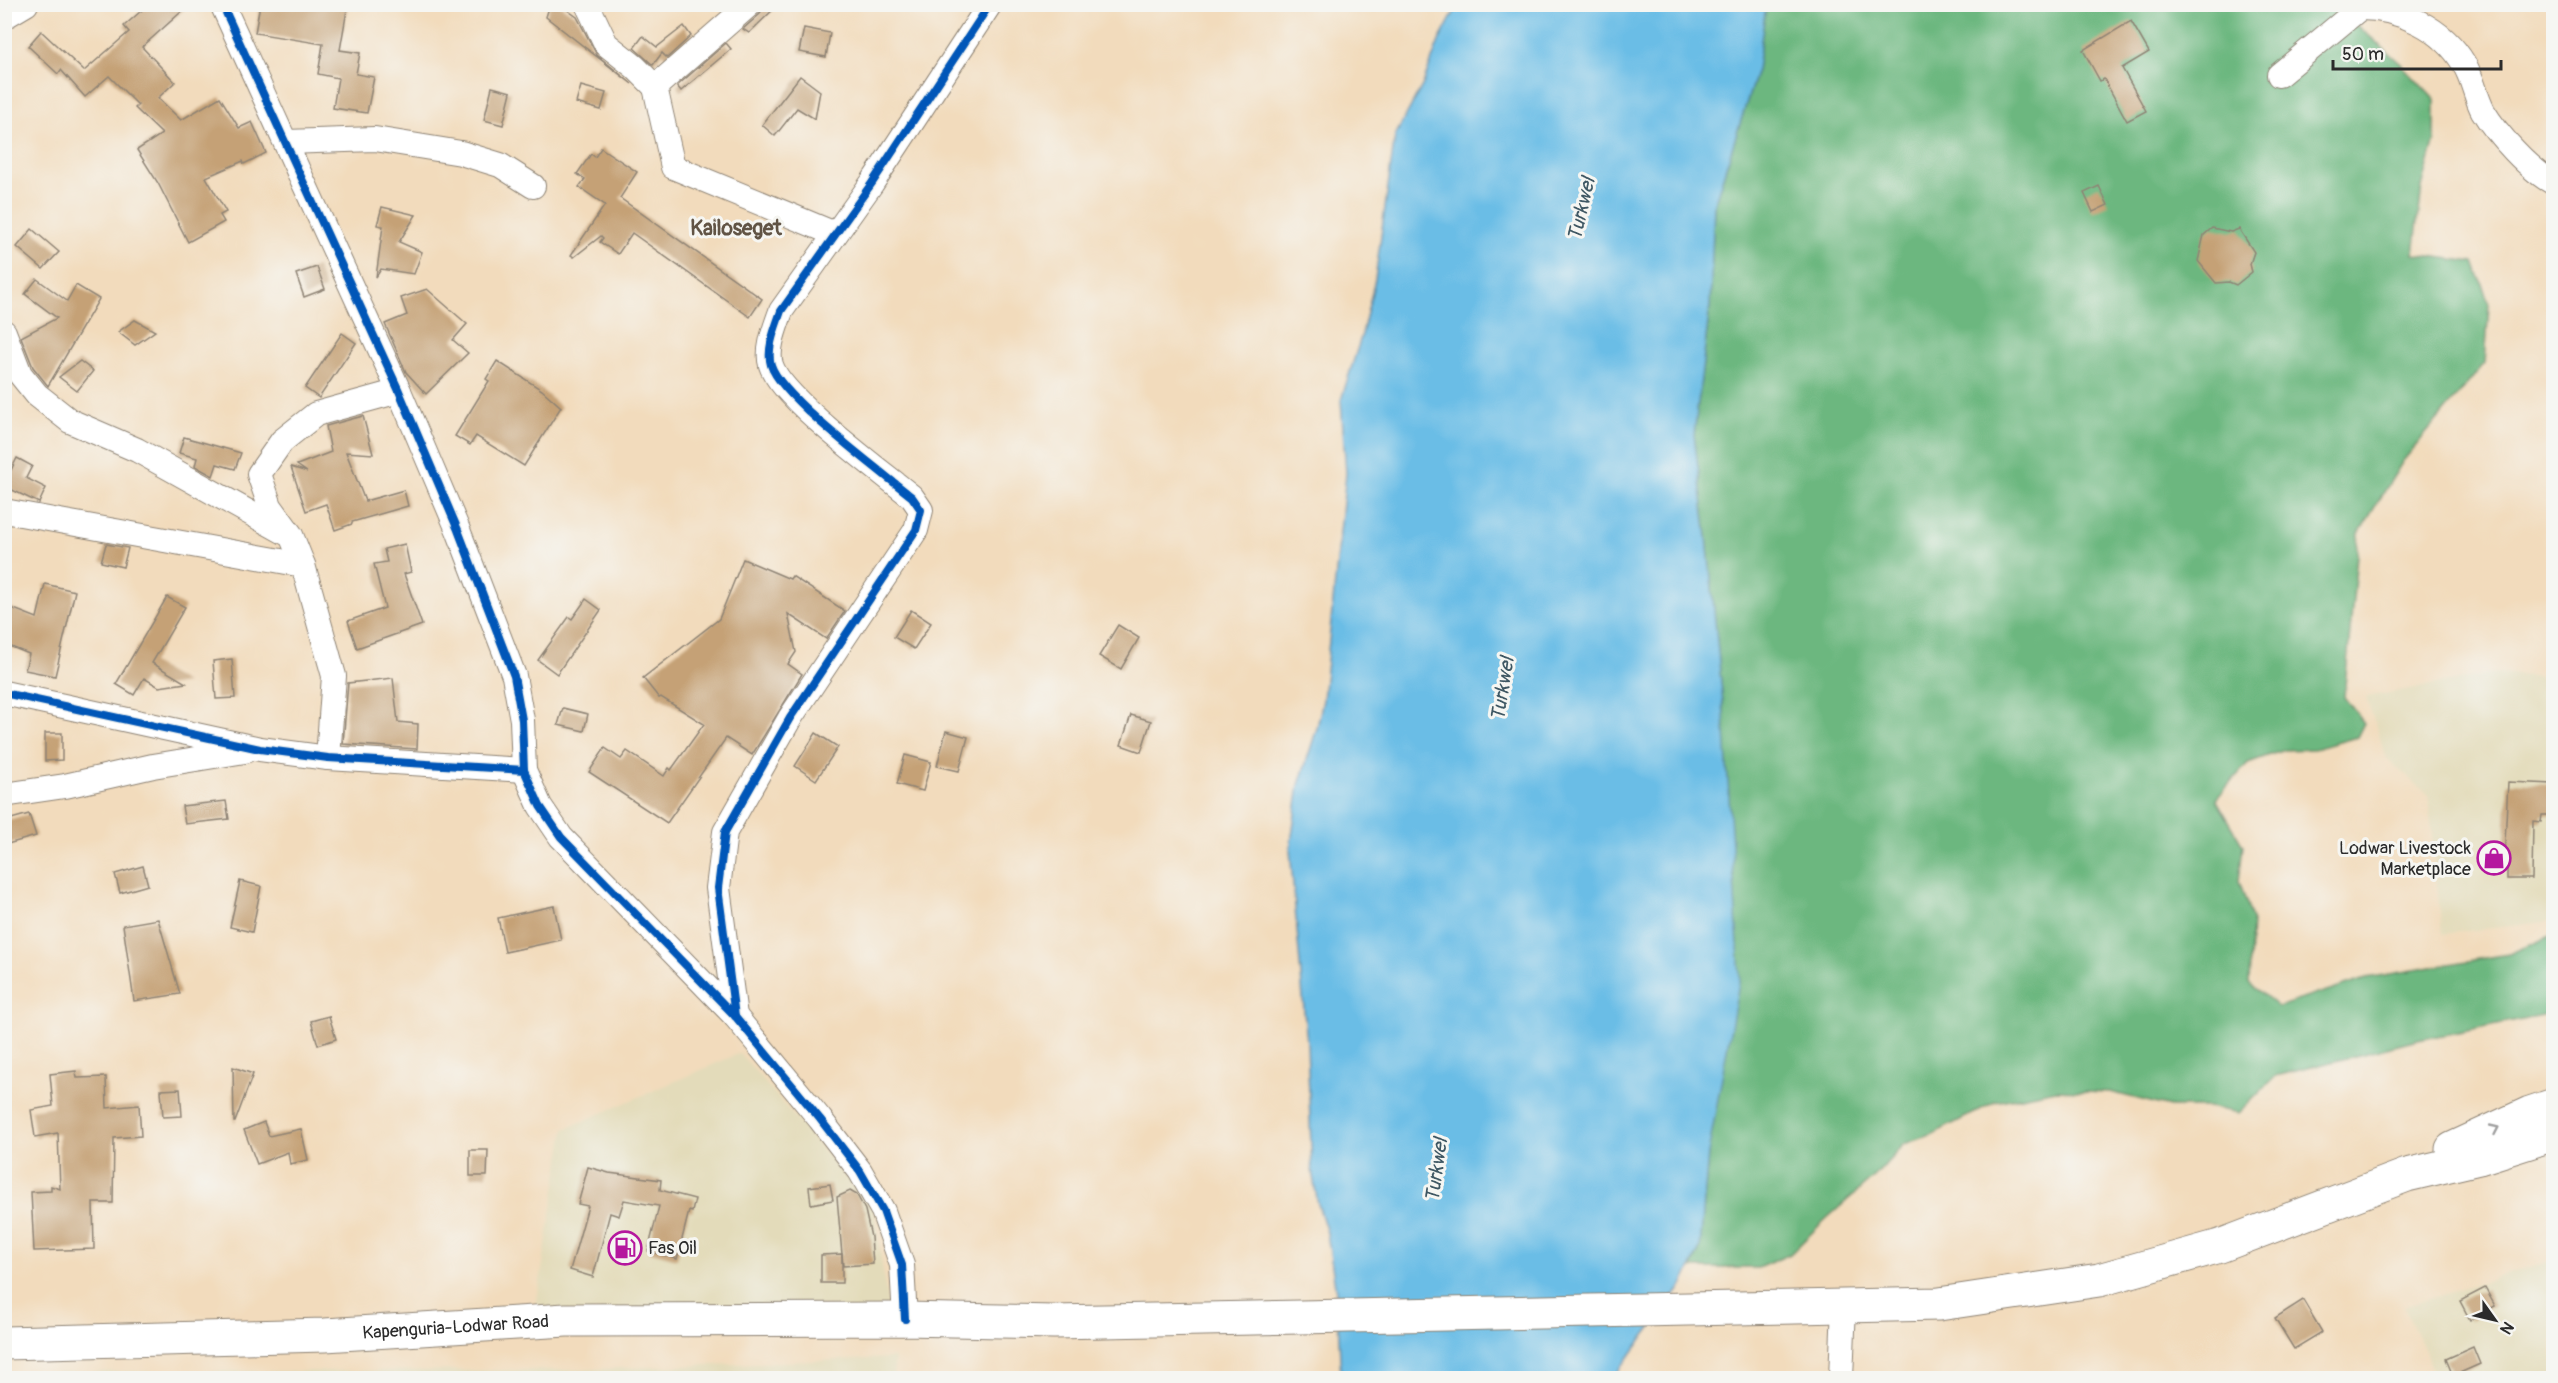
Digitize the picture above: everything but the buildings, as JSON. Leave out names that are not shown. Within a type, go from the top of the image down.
[{"type":"highway","points":[[2407,1175],[2435,1156],[2553,1105]]},
{"type":"highway","points":[[2407,1175],[2479,1158],[2553,1134]]},
{"type":"highway","name":"Kapenguria-Lodwar Road","points":[[4,1343],[325,1335],[566,1320],[905,1319],[1054,1322],[1939,1304],[2099,1280],[2220,1246],[2407,1175]]},
{"type":"street","points":[[4,17],[26,4]]},
{"type":"street","points":[[222,4],[399,391],[458,530],[514,676],[522,720],[524,770],[540,806],[561,837],[735,1016],[860,1171],[883,1211],[902,1265],[905,1319]]},
{"type":"street","points":[[587,4],[606,44],[635,67],[655,87],[673,167],[836,234]]},
{"type":"street","points":[[655,87],[750,4]]},
{"type":"street","points":[[735,1016],[718,888],[725,832],[790,718],[916,530],[921,510],[912,497],[830,430],[777,381],[770,363],[774,330],[781,311],[872,183],[990,4]]},
{"type":"street","points":[[2280,75],[2360,8],[2395,11],[2438,34],[2452,48],[2465,65],[2484,112],[2514,149],[2553,183]]},
{"type":"street","points":[[286,142],[375,139],[461,153],[500,165],[533,186]]},
{"type":"street","points":[[4,332],[20,374],[37,395],[70,421],[137,450],[291,536]]},
{"type":"street","points":[[328,758],[334,676],[303,565],[291,536],[270,506],[259,474],[282,441],[316,414],[399,391]]},
{"type":"street","points":[[4,511],[303,565]]},
{"type":"street","points":[[4,693],[260,749],[328,758],[524,770]]},
{"type":"street","points":[[4,795],[65,786],[153,766],[260,749]]},
{"type":"street","points":[[1841,1378],[1844,1306]]},
{"type":"shaded area","name":"Lodwar Livestock Marketplace","points":[[2498,673],[2553,678],[2553,921],[2442,934],[2428,795],[2387,759],[2366,697]]},
{"type":"shaded area","points":[[740,1053],[874,1210],[889,1312],[535,1312],[565,1129]]},
{"type":"shaded area","points":[[2553,1260],[2553,1378],[2437,1378],[2404,1307]]},
{"type":"shaded area","points":[[895,1358],[893,1378],[4,1378],[5,1372],[569,1370]]},
{"type":"green space","points":[[1766,5],[2334,5],[2400,63],[2435,100],[2435,140],[2422,187],[2414,254],[2474,262],[2489,304],[2485,363],[2403,461],[2359,533],[2344,697],[2364,723],[2357,737],[2314,749],[2284,750],[2248,763],[2216,799],[2243,845],[2239,881],[2252,919],[2249,983],[2278,1007],[2366,978],[2509,954],[2553,935],[2553,1013],[2418,1040],[2276,1076],[2239,1113],[2208,1107],[2170,1107],[2110,1092],[2056,1090],[1995,1102],[1933,1134],[1904,1144],[1875,1176],[1790,1254],[1758,1268],[1692,1268],[1700,1248],[1708,1154],[1724,714],[1707,537],[1694,435],[1710,306],[1714,205],[1757,70]]},
{"type":"water","name":"Turkwel","points":[[1458,5],[1766,5],[1757,70],[1714,205],[1710,306],[1694,435],[1707,537],[1724,714],[1740,978],[1708,1154],[1700,1248],[1682,1286],[1613,1378],[1341,1378],[1337,1299],[1327,1233],[1318,1204],[1312,1171],[1307,1044],[1290,850],[1299,785],[1317,728],[1323,700],[1346,473],[1341,400],[1362,334],[1375,279],[1395,136],[1423,84],[1439,41]]},
{"type":"cycle path","points":[[222,4],[399,391],[458,530],[514,676],[522,720],[524,770],[540,806],[561,837],[735,1016],[860,1171],[883,1211],[902,1265],[905,1319]]},
{"type":"cycle path","points":[[735,1016],[718,888],[725,832],[790,718],[916,530],[921,510],[912,497],[834,434],[793,396],[771,365],[772,338],[781,311],[872,183],[990,4]]},
{"type":"cycle path","points":[[4,693],[260,749],[328,758],[524,770]]},
{"type":"place","name":"Lodwar Livestock Marketplace","points":[[2494,858]]},
{"type":"place","name":"Fas Oil","points":[[625,1248]]},
{"type":"district","name":"Kailoseget","points":[[736,228]]}]
